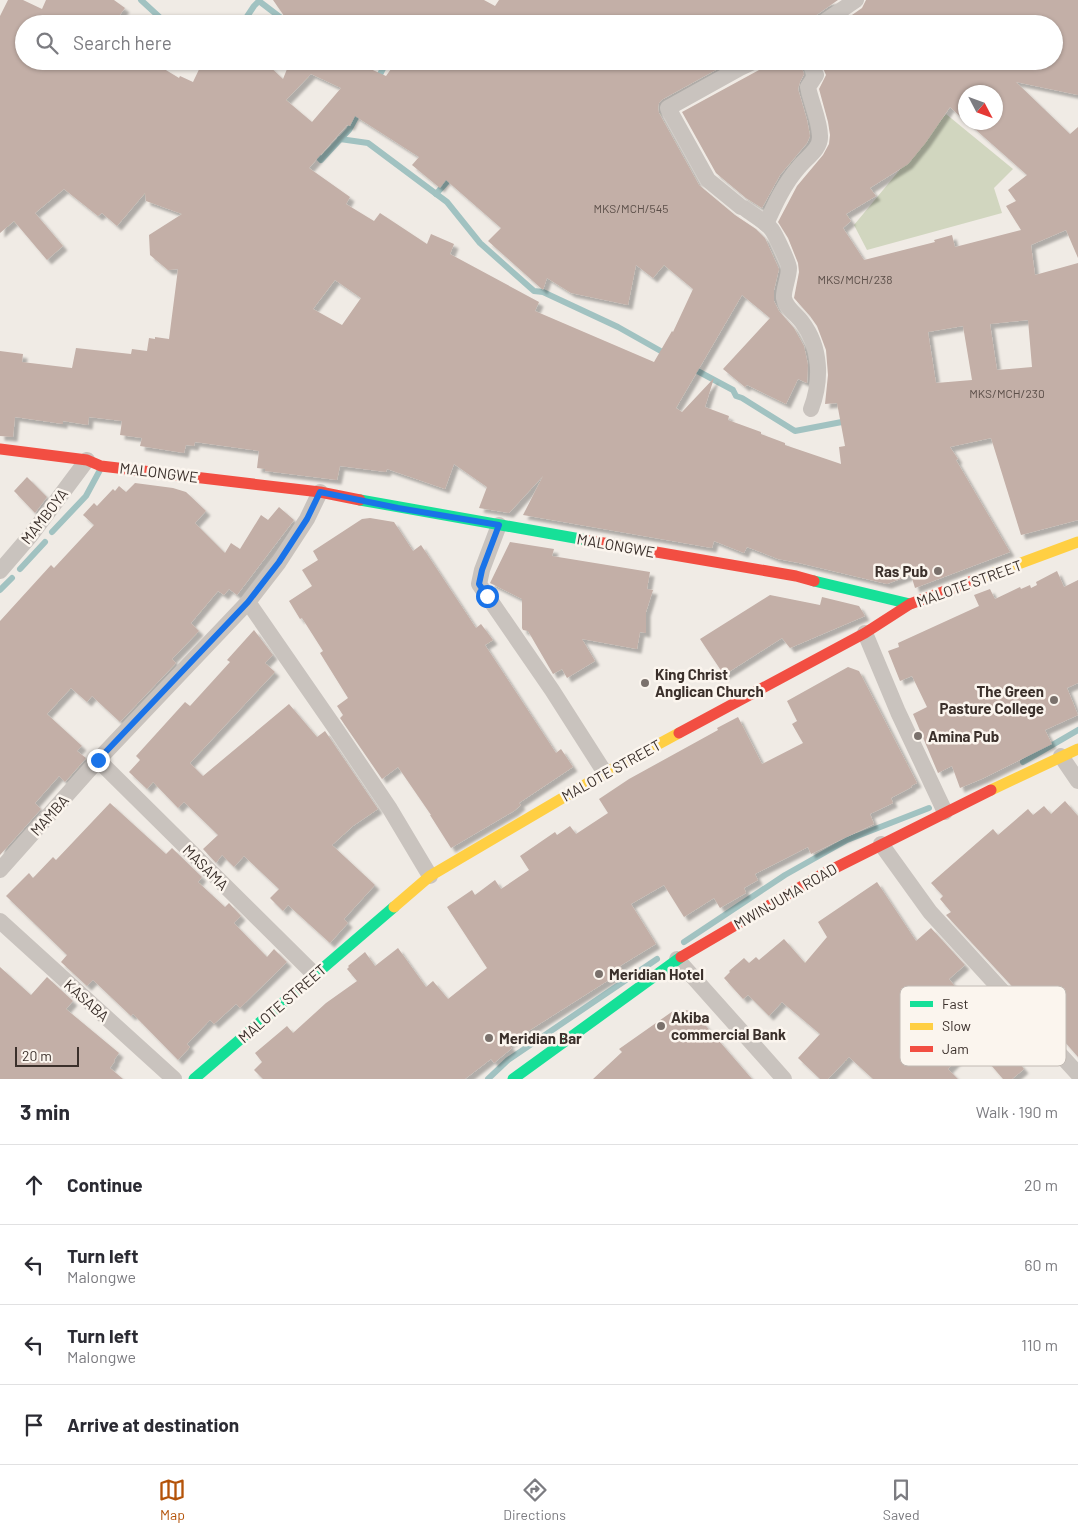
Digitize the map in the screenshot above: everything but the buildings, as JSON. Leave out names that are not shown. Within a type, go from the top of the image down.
[{"type":"street","points":[[834,15],[856,0]]},
{"type":"street","points":[[736,70],[668,108],[708,180],[772,230],[789,265],[784,296],[789,308],[812,336],[818,358],[816,396],[811,409]]},
{"type":"street","points":[[766,224],[780,192],[798,167],[817,148],[820,140],[819,126],[808,87],[816,75],[814,70]]},
{"type":"street","name":"MALONGWE","points":[[0,449],[87,460],[101,466],[320,492],[398,508],[796,576],[910,604]]},
{"type":"street","name":"MAMBOYA","points":[[0,571],[31,535],[87,460]]},
{"type":"street","points":[[98,760],[248,602],[279,562],[298,533],[320,492]]},
{"type":"street","points":[[499,525],[482,570],[479,584],[552,690],[605,772]]},
{"type":"street","name":"MALOTE STREET","points":[[194,1079],[430,876],[605,772],[865,633],[910,604],[1078,542]]},
{"type":"street","points":[[248,602],[390,809],[430,876]]},
{"type":"street","points":[[865,633],[898,712],[945,812]]},
{"type":"street","name":"MWINJUMA ROAD","points":[[513,1079],[677,959],[821,875],[945,812],[1078,748]]},
{"type":"street","points":[[1061,756],[1078,781]]},
{"type":"street","name":"MAMBA","points":[[0,870],[98,760]]},
{"type":"street","name":"MASAMA","points":[[98,760],[315,974]]},
{"type":"street","points":[[881,844],[930,912],[998,986]]},
{"type":"street","name":"KASABA","points":[[0,921],[174,1079]]},
{"type":"street","points":[[677,959],[784,1079]]},
{"type":"street","points":[[1066,1061],[1078,1074]]},
{"type":"green space","points":[[946,114],[958,124],[958,130],[965,130],[1013,169],[994,188],[1002,213],[867,250],[854,225]]},
{"type":"waterway","points":[[141,0],[157,15]]},
{"type":"waterway","points":[[248,15],[259,1],[277,15]]},
{"type":"waterway","points":[[377,80],[382,70]]},
{"type":"waterway","points":[[313,151],[321,160],[349,130],[360,110]]},
{"type":"waterway","points":[[340,139],[368,143],[447,202],[480,243],[534,291],[543,292],[618,327],[666,354]]},
{"type":"waterway","points":[[436,194],[453,175]]},
{"type":"waterway","points":[[690,367],[733,390],[736,396],[795,431],[847,421]]},
{"type":"waterway","points":[[52,532],[86,496],[100,470]]},
{"type":"waterway","points":[[20,569],[45,542]]},
{"type":"waterway","points":[[0,590],[12,578]]},
{"type":"waterway","points":[[1023,762],[1078,730]]},
{"type":"waterway","points":[[684,942],[785,875],[847,840],[929,808]]},
{"type":"waterway","points":[[488,1079],[508,1060],[657,959]]},
{"type":"traffic: fast","points":[[360,500],[586,540]]},
{"type":"traffic: fast","points":[[814,581],[910,604]]},
{"type":"traffic: fast","points":[[194,1079],[394,907]]},
{"type":"traffic: fast","points":[[513,1079],[681,957]]},
{"type":"traffic: slow","points":[[978,579],[1078,542]]},
{"type":"traffic: slow","points":[[394,907],[430,876],[605,773],[679,733]]},
{"type":"traffic: slow","points":[[991,790],[1078,749]]},
{"type":"traffic: jam","points":[[0,449],[87,460],[101,466],[320,492],[360,500]]},
{"type":"traffic: jam","points":[[586,540],[796,576],[814,581]]},
{"type":"traffic: jam","points":[[679,733],[865,633],[910,604],[978,579]]},
{"type":"traffic: jam","points":[[681,957],[821,875],[991,790]]},
{"type":"place","name":"Ras Pub","points":[[938,571]]},
{"type":"place","name":"King Christ Anglican Church","points":[[645,683]]},
{"type":"place","name":"The Green Pasture College","points":[[1054,700]]},
{"type":"place","name":"Amina Pub","points":[[918,736]]},
{"type":"place","name":"Meridian Hotel","points":[[599,974]]},
{"type":"place","name":"Akiba commercial Bank","points":[[661,1026]]},
{"type":"place","name":"Meridian Bar","points":[[489,1038]]},
{"type":"route","points":[[98,760],[248,602],[279,562],[307,519],[320,492],[398,508],[499,525],[482,570],[479,584],[487,596]]}]
